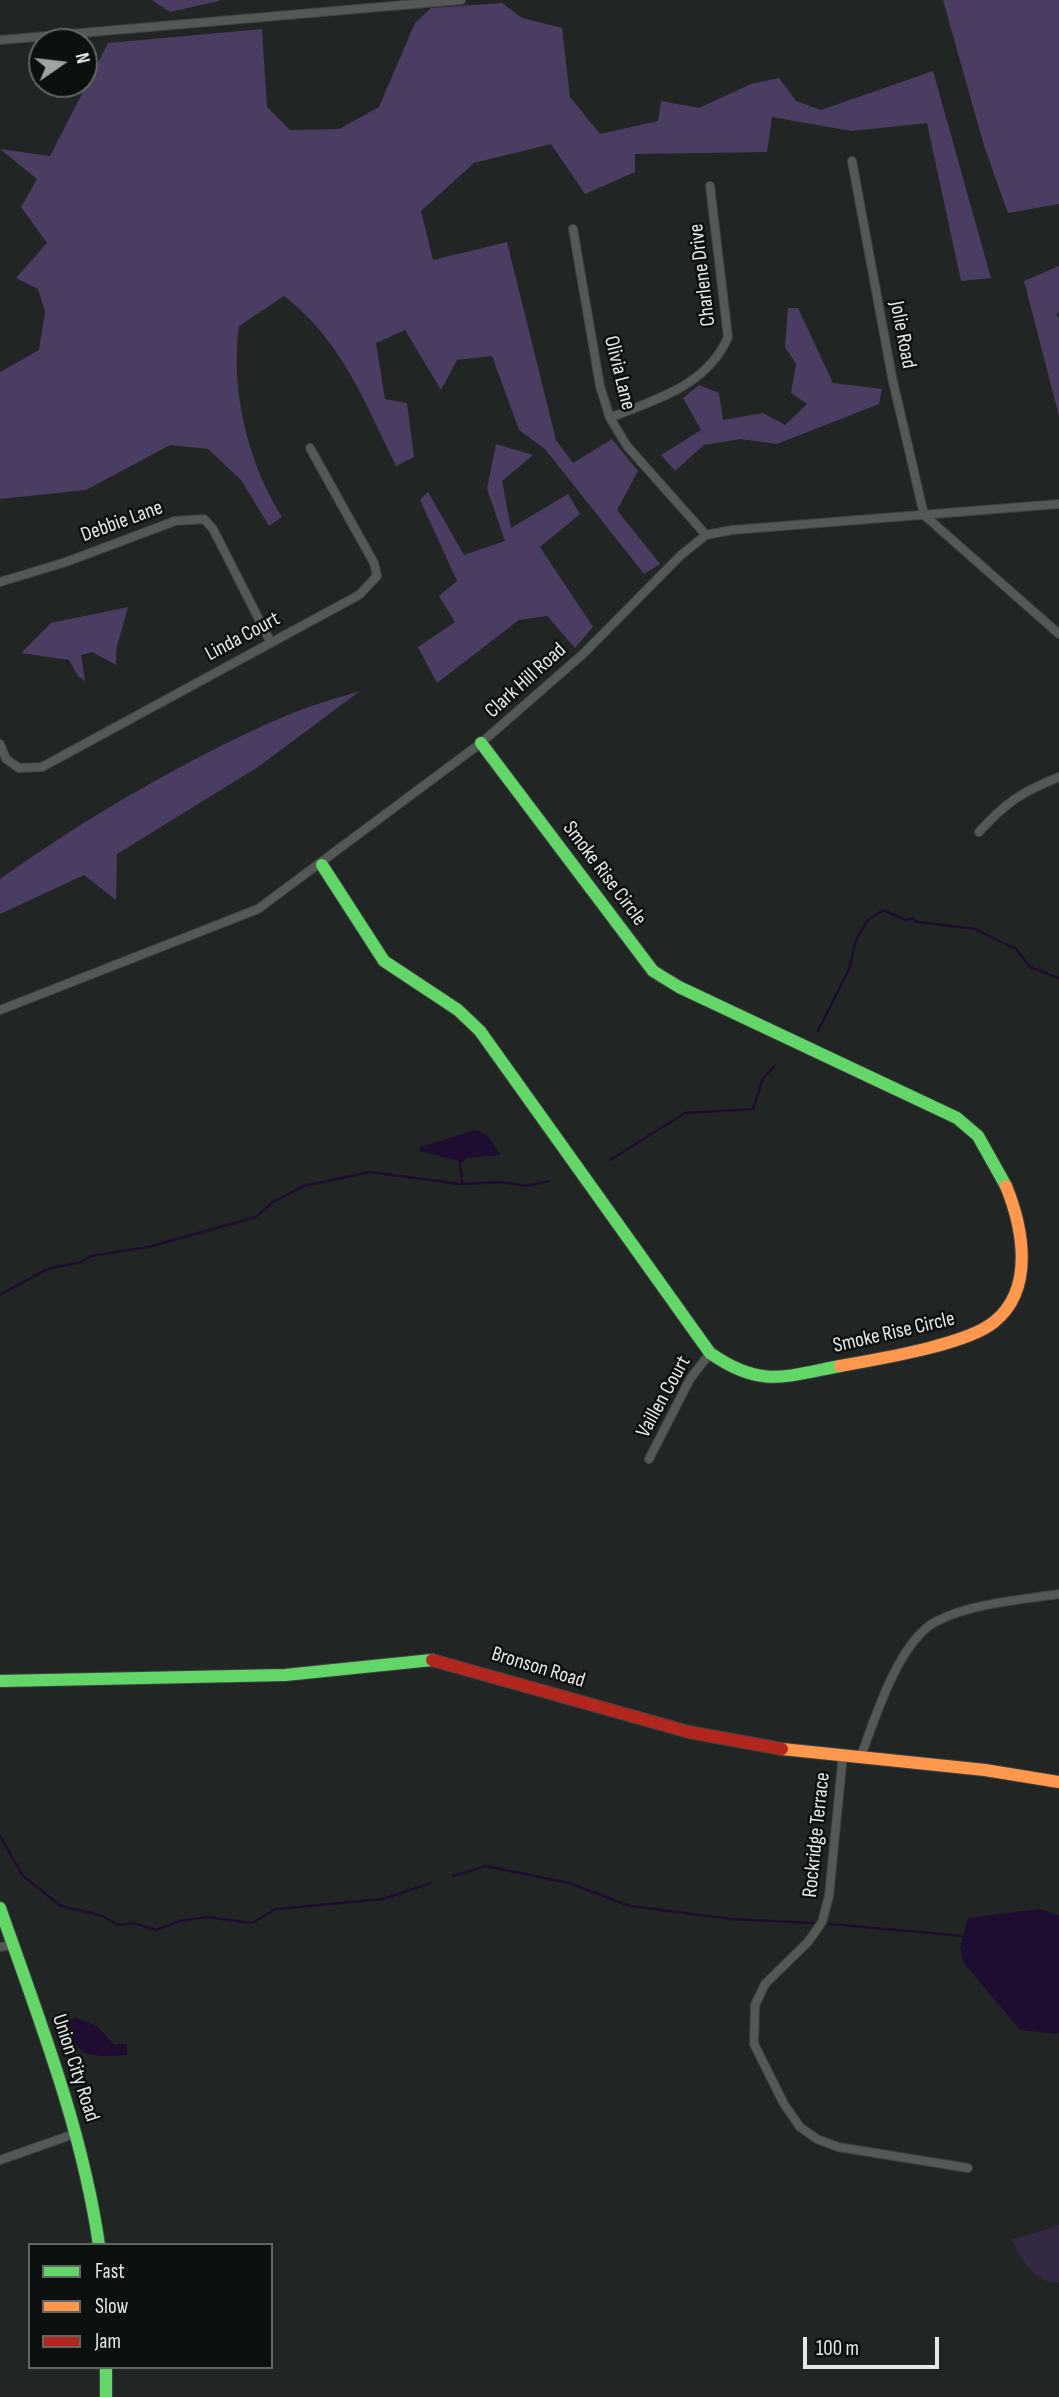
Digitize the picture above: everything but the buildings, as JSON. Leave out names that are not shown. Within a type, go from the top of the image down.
[{"type":"street","points":[[0,40],[461,0]]},
{"type":"street","name":"Jolie Road","points":[[852,161],[892,377],[923,515]]},
{"type":"street","name":"Charlene Drive","points":[[610,418],[681,388],[699,377],[720,356],[728,337],[710,186]]},
{"type":"street","name":"Olivia Lane","points":[[573,229],[600,386],[610,418],[627,446],[706,535]]},
{"type":"street","name":"Linda Court","points":[[0,744],[6,759],[19,768],[42,767],[359,595],[377,576],[374,563],[310,448]]},
{"type":"street","points":[[706,535],[1059,504]]},
{"type":"street","points":[[923,515],[1059,634]]},
{"type":"street","name":"Debbie Lane","points":[[0,582],[66,562],[175,521],[204,519],[213,529],[270,642]]},
{"type":"street","name":"Clark Hill Road","points":[[0,1010],[258,909],[322,865],[481,744],[583,654],[681,555],[706,535]]},
{"type":"street","name":"Smoke Rise Circle","points":[[322,865],[384,961],[398,973],[465,1012],[473,1021],[710,1353],[736,1371],[779,1379],[958,1340],[990,1326],[1009,1307],[1020,1281],[1020,1238],[1005,1184],[988,1150],[965,1124],[679,988],[653,971],[481,744]]},
{"type":"street","points":[[979,832],[1003,805],[1023,792],[1059,777]]},
{"type":"street","name":"Vaillen Court","points":[[649,1459],[690,1379],[710,1353]]},
{"type":"street","points":[[860,1756],[900,1666],[917,1637],[930,1626],[960,1613],[1059,1594]]},
{"type":"street","name":"Bronson Road","points":[[0,1682],[285,1675],[401,1661],[436,1660],[689,1732],[770,1748],[860,1756],[1059,1782]]},
{"type":"street","name":"Rockridge Terrace","points":[[843,1754],[830,1886],[822,1922],[808,1942],[765,1984],[755,2005],[754,2044],[784,2104],[800,2127],[817,2139],[838,2147],[968,2168]]},
{"type":"street","name":"Union City Road","points":[[0,1908],[6,1946],[77,2133],[93,2201],[99,2243]]},
{"type":"street","points":[[0,2160],[77,2133]]},
{"type":"street","points":[[106,2369],[106,2397]]},
{"type":"shaded area","points":[[152,0],[219,0],[219,1],[170,12]]},
{"type":"shaded area","points":[[943,0],[1059,0],[1059,204],[1008,213],[984,146]]},
{"type":"shaded area","points":[[502,3],[522,18],[562,28],[570,97],[600,134],[658,121],[661,101],[699,108],[751,84],[779,78],[796,101],[821,110],[933,71],[991,278],[961,281],[927,123],[851,131],[772,117],[767,152],[635,154],[635,172],[585,194],[551,144],[474,163],[421,211],[433,260],[507,242],[556,440],[573,463],[612,439],[638,471],[617,510],[660,564],[644,574],[545,449],[519,430],[492,356],[457,360],[441,390],[405,330],[376,343],[385,399],[407,403],[414,457],[396,466],[362,396],[336,352],[321,332],[284,296],[239,326],[237,350],[237,375],[244,425],[260,473],[282,517],[269,526],[241,480],[208,449],[170,445],[86,490],[0,499],[0,372],[39,350],[45,312],[38,289],[16,278],[47,243],[21,207],[37,179],[0,149],[50,156],[80,98],[98,98],[98,62],[108,43],[262,29],[267,107],[290,130],[339,129],[379,107],[415,23],[431,8]]},
{"type":"shaded area","points":[[1059,266],[1059,312],[1056,315],[1059,318],[1059,416],[1024,281]]},
{"type":"shaded area","points":[[788,308],[798,308],[833,383],[882,389],[879,404],[777,444],[741,439],[704,445],[675,471],[661,455],[701,430],[683,398],[699,385],[719,393],[723,420],[763,413],[785,425],[807,404],[791,393],[796,364],[785,347]]},
{"type":"shaded area","points":[[496,444],[533,455],[502,481],[511,528],[568,494],[580,514],[540,547],[593,627],[575,648],[547,616],[519,620],[437,683],[418,647],[455,622],[439,596],[457,581],[420,500],[428,492],[464,555],[505,541],[487,489]]},
{"type":"shaded area","points":[[128,607],[116,650],[116,665],[92,652],[81,655],[85,681],[78,676],[69,660],[21,653],[51,623]]},
{"type":"shaded area","points":[[360,691],[258,767],[117,854],[116,900],[84,875],[0,914],[0,879],[102,812],[210,751],[302,709]]},
{"type":"shaded area","points":[[475,1130],[487,1135],[501,1155],[467,1158],[463,1162],[420,1151],[420,1147]]},
{"type":"shaded area","points":[[1039,1909],[1059,1915],[1059,2033],[1056,2034],[1020,2030],[963,1962],[960,1948],[968,1918]]},
{"type":"shaded area","points":[[74,2017],[97,2026],[114,2044],[127,2044],[127,2055],[105,2056],[88,2054],[81,2050],[75,2043],[68,2022]]},
{"type":"shaded area","points":[[1059,2225],[1059,2282],[1050,2282],[1030,2269],[1012,2240]]},
{"type":"waterway","points":[[818,1031],[849,969],[856,940],[867,921],[883,910],[906,920],[913,918],[917,922],[975,929],[1016,949],[1030,967],[1059,978]]},
{"type":"waterway","points":[[610,1160],[685,1113],[753,1109],[763,1078],[774,1067]]},
{"type":"waterway","points":[[460,1161],[462,1182]]},
{"type":"waterway","points":[[0,1295],[47,1269],[81,1262],[91,1256],[148,1247],[256,1217],[273,1202],[304,1186],[369,1172],[460,1184],[502,1182],[527,1186],[548,1181]]},
{"type":"waterway","points":[[0,1836],[23,1876],[61,1906],[103,1916],[118,1925],[134,1923],[156,1930],[180,1921],[207,1917],[252,1923],[276,1909],[383,1899],[431,1883]]},
{"type":"waterway","points":[[453,1876],[486,1866],[569,1883],[630,1906],[731,1919],[814,1923]]},
{"type":"waterway","points":[[830,1924],[963,1936]]},
{"type":"traffic: fast","points":[[481,743],[653,971],[679,987],[957,1118],[978,1136],[1006,1186]]},
{"type":"traffic: fast","points":[[322,865],[384,961],[458,1010],[480,1031],[710,1353],[744,1371],[773,1377],[840,1366]]},
{"type":"traffic: fast","points":[[0,1681],[285,1675],[432,1660]]},
{"type":"traffic: fast","points":[[0,1908],[58,2074],[82,2159],[99,2243]]},
{"type":"traffic: fast","points":[[106,2369],[106,2397]]},
{"type":"traffic: slow","points":[[840,1366],[921,1350],[963,1338],[994,1322],[1007,1308],[1016,1293],[1022,1257],[1017,1220],[1006,1186]]},
{"type":"traffic: slow","points":[[782,1749],[985,1770],[1059,1782]]},
{"type":"traffic: jam","points":[[432,1660],[689,1732],[782,1749]]}]
